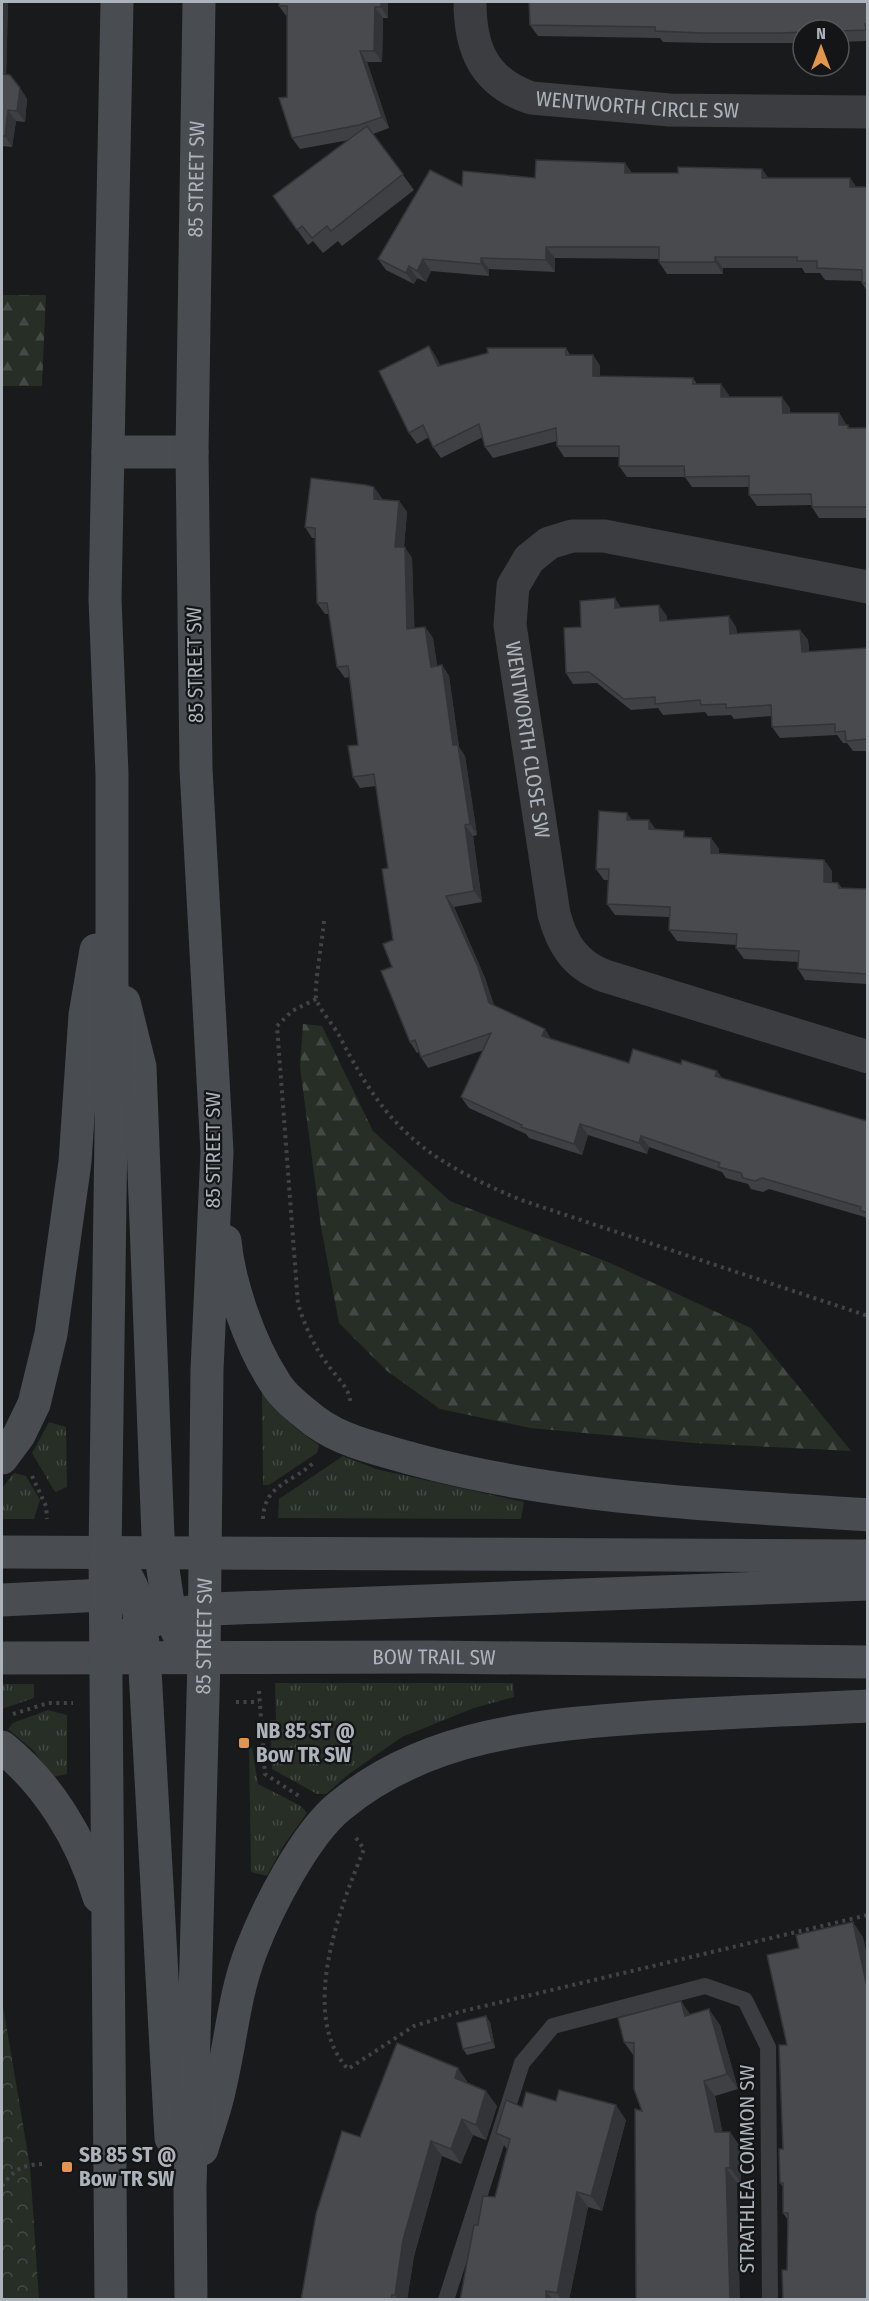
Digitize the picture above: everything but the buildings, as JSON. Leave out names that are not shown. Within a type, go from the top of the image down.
[{"type":"main road","points":[[117,2],[105,599],[112,844],[105,1553],[143,1604],[182,1642],[204,1659]]},
{"type":"main road","name":"85 STREET SW","points":[[190,2300],[189,2188],[204,1659],[207,1370],[217,1152],[196,769],[192,452],[199,2]]},
{"type":"main road","points":[[108,452],[192,452]]},
{"type":"main road","points":[[16,1464],[19,1435],[34,1404],[51,1334],[75,1162],[86,1015],[112,844]]},
{"type":"main road","points":[[105,1660],[143,1604],[160,1553],[154,1464],[140,1067],[112,953]]},
{"type":"main road","points":[[217,1152],[227,1264],[255,1346],[274,1383],[318,1423],[336,1434],[383,1451],[506,1480],[628,1496],[867,1515]]},
{"type":"main road","points":[[2,1552],[867,1556]]},
{"type":"main road","points":[[111,2300],[105,1660],[143,1604],[189,1575],[204,1553]]},
{"type":"main road","points":[[2,1600],[143,1604],[204,1610],[340,1602],[867,1584]]},
{"type":"main road","points":[[143,1604],[180,2300]]},
{"type":"main road","name":"BOW TRAIL SW","points":[[2,1658],[105,1660],[432,1657],[867,1662]]},
{"type":"main road","points":[[189,2188],[220,2088],[238,1988],[251,1950],[303,1850],[329,1816],[376,1779],[428,1754],[485,1736],[519,1730],[648,1717],[867,1706]]},
{"type":"main road","points":[[2,1747],[40,1784],[65,1820],[91,1868],[107,1927]]},
{"type":"street","name":"WENTWORTH CIRCLE SW","points":[[470,2],[473,40],[481,60],[510,91],[531,98],[670,110],[867,112]]},
{"type":"street","name":"WENTWORTH CLOSE SW","points":[[867,587],[603,536],[572,536],[549,543],[529,559],[513,586],[510,625],[554,914],[566,948],[589,971],[867,1057]]},
{"type":"lane","name":"STRATHLEA COMMON SW","points":[[446,2300],[522,2063],[528,2055],[553,2026],[705,1986],[745,2000],[768,2047],[770,2300]]},
{"type":"path","points":[[324,921],[316,999],[333,1023],[361,1078],[384,1112],[432,1155],[468,1177],[521,1200],[652,1246],[867,1316]]},
{"type":"path","points":[[316,999],[292,1011],[276,1026],[298,1304],[309,1339],[351,1398],[349,1410]]},
{"type":"path","points":[[16,1464],[46,1506]]},
{"type":"path","points":[[263,1505],[271,1492],[311,1466]]},
{"type":"path","points":[[260,1702],[265,1774],[304,1799]]},
{"type":"path","points":[[11,1715],[48,1703]]},
{"type":"path","points":[[349,1830],[364,1850],[345,1899],[332,1944],[325,1986],[325,2027],[337,2058],[348,2069],[414,2026],[459,2012],[867,1915]]},
{"type":"path","points":[[2,2186],[24,2165],[42,2164]]},
{"type":"green space","points":[[2,295],[46,295],[42,386],[2,386]]},
{"type":"green space","points":[[303,1024],[322,1026],[373,1131],[450,1201],[608,1262],[751,1328],[851,1451],[693,1443],[530,1428],[440,1409],[387,1371],[339,1323],[321,1227],[300,1067]]},
{"type":"green space","points":[[262,1391],[288,1421],[319,1445],[317,1453],[269,1485],[263,1485]]},
{"type":"green space","points":[[49,1422],[66,1427],[67,1487],[55,1492],[32,1453]]},
{"type":"green space","points":[[343,1456],[376,1469],[524,1502],[521,1519],[278,1518],[279,1499]]},
{"type":"green space","points":[[14,1473],[26,1476],[40,1500],[34,1519],[2,1519],[2,1488]]},
{"type":"green space","points":[[275,1683],[513,1683],[514,1697],[474,1708],[402,1737],[349,1774],[326,1794],[317,1794],[272,1769],[270,1720],[276,1720]]},
{"type":"green space","points":[[2,1684],[34,1684],[34,1698],[2,1709]]},
{"type":"green space","points":[[48,1710],[67,1715],[67,1774],[52,1777],[34,1751],[8,1729],[13,1723]]},
{"type":"green space","points":[[249,1747],[252,1747],[258,1784],[301,1806],[307,1813],[282,1848],[267,1876],[251,1872]]},
{"type":"green space","points":[[2,2000],[30,2166],[39,2299],[2,2299]]},
{"type":"place","name":"NB 85 ST @ Bow TR SW","points":[[244,1743]]},
{"type":"place","name":"SB 85 ST @ Bow TR SW","points":[[67,2167]]}]
